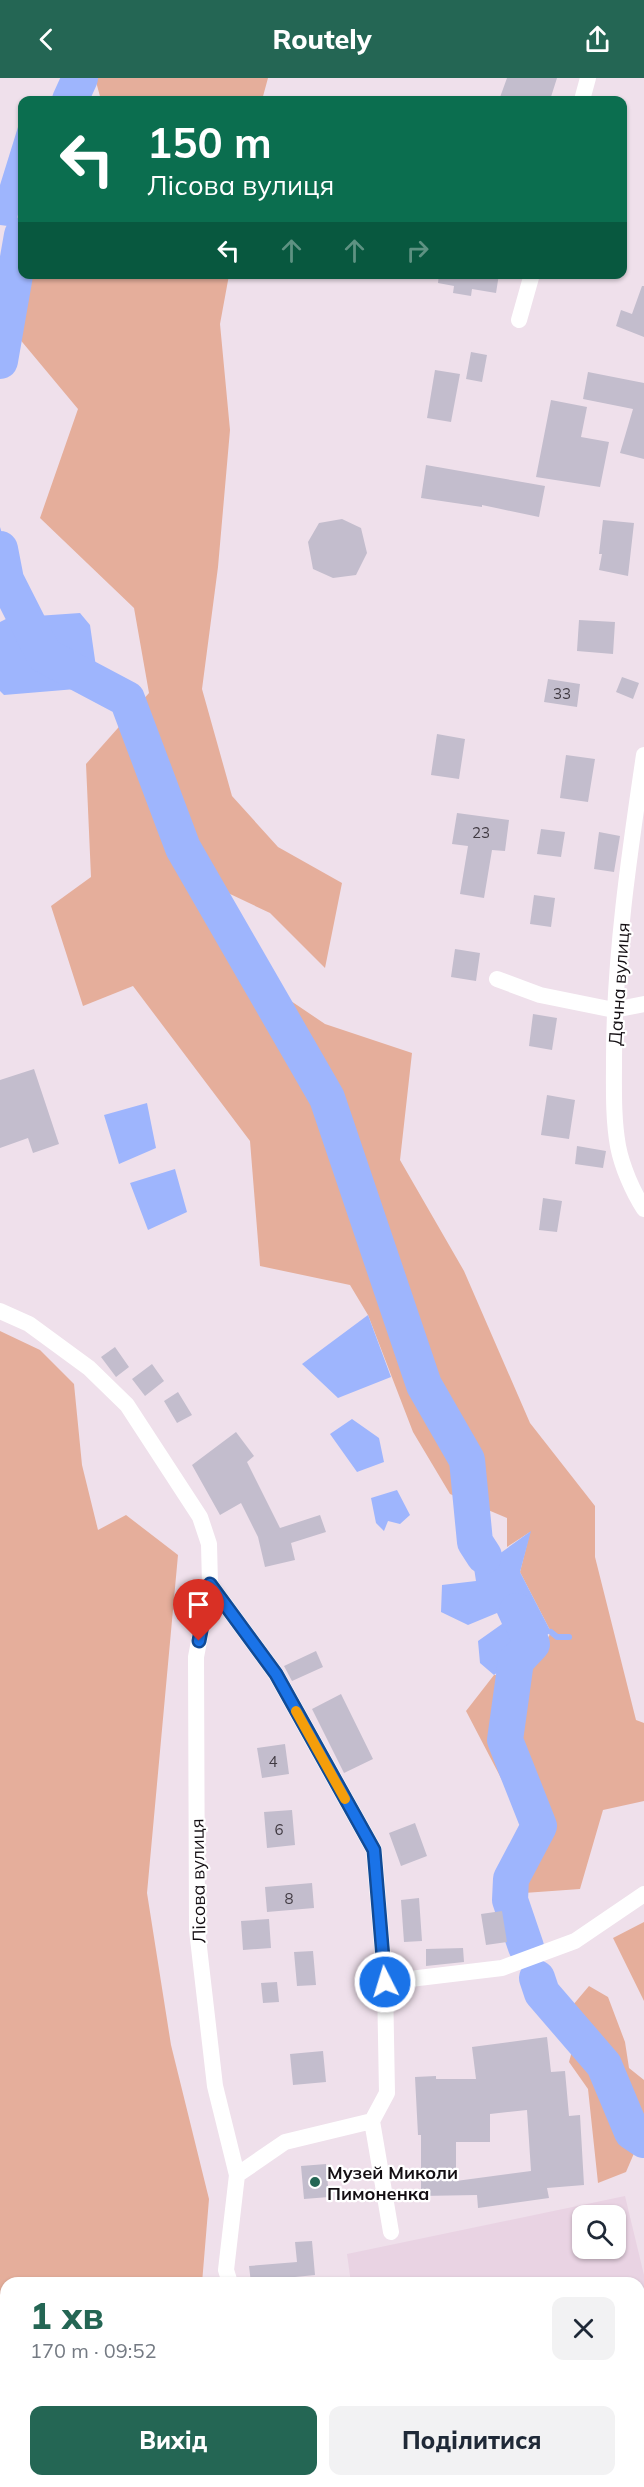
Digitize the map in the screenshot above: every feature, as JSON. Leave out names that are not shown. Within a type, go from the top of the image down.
[{"type":"street","points":[[583,96],[588,78]]},
{"type":"street","points":[[519,320],[531,279]]},
{"type":"street","name":"Дачна вулиця","points":[[644,755],[614,1010],[614,1097],[618,1147],[636,1197],[644,1209]]},
{"type":"street","points":[[497,979],[540,995],[614,1010],[644,1004]]},
{"type":"street","name":"Лісова вулиця","points":[[0,1311],[29,1324],[89,1368],[127,1405],[200,1516],[209,1544],[210,1584],[196,1657],[197,1930],[215,2086],[237,2175],[226,2270],[228,2277]]},
{"type":"street","points":[[210,1584],[276,1674],[374,1850],[385,1982],[387,2093],[372,2121],[392,2232]]},
{"type":"street","points":[[385,1982],[502,1968],[575,1941],[644,1894]]},
{"type":"street","points":[[237,2175],[285,2142],[372,2121]]},
{"type":"shaded area","points":[[95,78],[268,78],[263,96],[100,96]]},
{"type":"shaded area","points":[[30,279],[228,279],[220,324],[230,430],[218,567],[202,689],[232,796],[278,847],[342,883],[325,968],[270,913],[211,885],[226,957],[325,1024],[412,1053],[400,1160],[464,1271],[530,1423],[595,1506],[595,1557],[636,1720],[644,1723],[644,1801],[603,1810],[580,1889],[524,1893],[496,1885],[526,1826],[466,1711],[494,1675],[529,1676],[551,1632],[520,1572],[530,1532],[507,1547],[507,1518],[450,1494],[413,1432],[368,1315],[350,1285],[260,1266],[250,1141],[133,986],[83,1006],[51,906],[91,877],[86,764],[149,693],[134,608],[40,518],[78,409],[18,337]]},
{"type":"shaded area","points":[[0,1331],[40,1350],[74,1384],[82,1465],[98,1530],[126,1515],[178,1555],[147,1893],[171,2045],[209,2199],[202,2277],[0,2277]]},
{"type":"shaded area","points":[[644,1922],[644,2001],[613,1938]]},
{"type":"shaded area","points":[[589,1986],[608,1997],[625,2042],[629,2068],[644,2080],[644,2130],[626,2172],[598,2183],[588,2089],[569,2062],[574,2044],[587,2030],[573,2005]]},
{"type":"shaded area","points":[[625,2196],[644,2277],[350,2277],[347,2254],[572,2207],[572,2259],[626,2259],[626,2205],[582,2205]]},
{"type":"water","points":[[18,127],[16,227],[0,225],[0,185]]},
{"type":"water","points":[[0,527],[17,583],[8,593],[0,590]]},
{"type":"water","points":[[80,613],[90,625],[97,674],[88,688],[4,695],[0,691],[0,622],[8,618]]},
{"type":"water","points":[[147,1103],[156,1148],[119,1164],[104,1115]]},
{"type":"water","points":[[175,1169],[187,1212],[148,1230],[130,1183]]},
{"type":"water","points":[[368,1315],[391,1377],[338,1398],[302,1364]]},
{"type":"water","points":[[352,1419],[379,1438],[384,1462],[357,1472],[330,1434]]},
{"type":"water","points":[[397,1490],[410,1515],[400,1524],[388,1521],[384,1531],[376,1523],[371,1498]]},
{"type":"water","points":[[464,1503],[481,1518],[495,1557],[531,1531],[520,1572],[551,1632],[494,1675],[480,1663],[478,1641],[502,1624],[497,1613],[468,1625],[441,1612],[442,1585],[476,1581]]},
{"type":"building","points":[[507,78],[557,78],[551,96],[500,96]]},
{"type":"building","points":[[438,279],[498,279],[496,293],[472,289],[471,296],[453,293],[454,286],[438,283]]},
{"type":"building","points":[[642,286],[644,286],[644,337],[616,326],[621,310],[632,314]]},
{"type":"building","points":[[471,352],[487,355],[482,382],[466,379]]},
{"type":"building","points":[[435,370],[460,374],[451,422],[427,418]]},
{"type":"building","points":[[588,372],[644,383],[644,459],[620,453],[633,409],[583,399]]},
{"type":"building","points":[[551,400],[587,407],[581,437],[609,442],[600,487],[536,477]]},
{"type":"building","points":[[426,465],[545,486],[539,517],[482,505],[482,507],[421,498]]},
{"type":"building","points":[[342,519],[361,528],[367,553],[356,575],[333,578],[313,569],[308,542],[319,523]]},
{"type":"building","points":[[603,520],[634,523],[628,576],[599,570]]},
{"type":"building","points":[[579,620],[615,622],[613,654],[577,651]]},
{"type":"building","points":[[622,677],[639,683],[633,699],[616,692]]},
{"type":"building","points":[[548,679],[580,684],[577,707],[544,702]]},
{"type":"building","points":[[437,734],[465,739],[459,779],[431,775]]},
{"type":"building","points":[[566,755],[595,759],[588,802],[560,798]]},
{"type":"building","points":[[457,813],[509,820],[505,851],[492,850],[484,898],[460,894],[468,846],[452,844]]},
{"type":"building","points":[[541,829],[565,832],[561,857],[537,854]]},
{"type":"building","points":[[599,832],[620,836],[614,872],[594,869]]},
{"type":"building","points":[[534,895],[555,898],[551,927],[530,924]]},
{"type":"building","points":[[455,949],[480,953],[476,981],[451,977]]},
{"type":"building","points":[[533,1014],[557,1018],[552,1050],[529,1046]]},
{"type":"building","points":[[34,1069],[59,1144],[33,1153],[28,1138],[0,1148],[0,1080]]},
{"type":"building","points":[[547,1095],[575,1100],[569,1139],[541,1135]]},
{"type":"building","points":[[577,1146],[606,1151],[603,1168],[575,1164]]},
{"type":"building","points":[[543,1198],[562,1201],[557,1232],[539,1230]]},
{"type":"building","points":[[115,1347],[129,1367],[116,1377],[101,1357]]},
{"type":"building","points":[[152,1364],[164,1381],[145,1396],[132,1379]]},
{"type":"building","points":[[178,1392],[192,1415],[177,1423],[164,1401]]},
{"type":"building","points":[[236,1432],[254,1456],[247,1462],[280,1528],[320,1515],[326,1532],[291,1543],[295,1560],[265,1567],[258,1537],[241,1503],[220,1515],[192,1465]]},
{"type":"building","points":[[316,1651],[323,1667],[292,1681],[284,1666]]},
{"type":"building","points":[[341,1694],[373,1759],[344,1773],[312,1709]]},
{"type":"building","points":[[285,1744],[289,1774],[262,1778],[257,1748]]},
{"type":"building","points":[[292,1810],[295,1845],[267,1848],[264,1812]]},
{"type":"building","points":[[415,1823],[427,1856],[401,1866],[389,1833]]},
{"type":"building","points":[[312,1883],[314,1908],[267,1912],[265,1887]]},
{"type":"building","points":[[419,1898],[422,1941],[404,1942],[401,1900]]},
{"type":"building","points":[[502,1911],[507,1942],[486,1945],[481,1914]]},
{"type":"building","points":[[269,1919],[271,1948],[243,1950],[241,1921]]},
{"type":"building","points":[[463,1948],[464,1962],[426,1966],[426,1949]]},
{"type":"building","points":[[313,1951],[316,1985],[297,1986],[294,1952]]},
{"type":"building","points":[[277,1982],[279,2002],[263,2003],[261,1983]]},
{"type":"building","points":[[547,2037],[551,2072],[565,2071],[569,2116],[580,2115],[584,2185],[547,2188],[549,2198],[478,2208],[477,2195],[421,2196],[421,2135],[418,2135],[415,2077],[476,2079],[472,2047]],"holes":[[[527,2110],[531,2171],[456,2181],[456,2142],[490,2142],[490,2114]]]},
{"type":"building","points":[[323,2051],[326,2082],[293,2085],[290,2054]]},
{"type":"building","name":"Музей Миколи Пимоненка","points":[[326,2164],[329,2197],[304,2199],[301,2166]]},
{"type":"building","points":[[312,2241],[315,2275],[250,2277],[249,2266],[297,2262],[295,2242]]},
{"type":"waterway","points":[[72,96],[80,78]]},
{"type":"waterway","points":[[0,361],[18,258]]},
{"type":"waterway","points":[[0,549],[6,580],[44,655],[127,699],[183,848],[327,1098],[424,1385],[467,1460],[475,1542],[484,1556]]},
{"type":"waterway","points":[[517,1611],[532,1644],[516,1661],[505,1740],[539,1826],[511,1879],[510,1900],[526,1947]]},
{"type":"waterway","points":[[551,1632],[557,1637],[569,1637]]},
{"type":"waterway","points":[[537,1978],[542,1993],[604,2065],[632,2132],[644,2140]]},
{"type":"slow traffic","points":[[296,1711],[345,1799]]},
{"type":"place","name":"Музей Миколи Пимоненка","points":[[315,2182]]},
{"type":"route","points":[[199,1641],[210,1584],[276,1674],[374,1850],[385,1982]]}]
